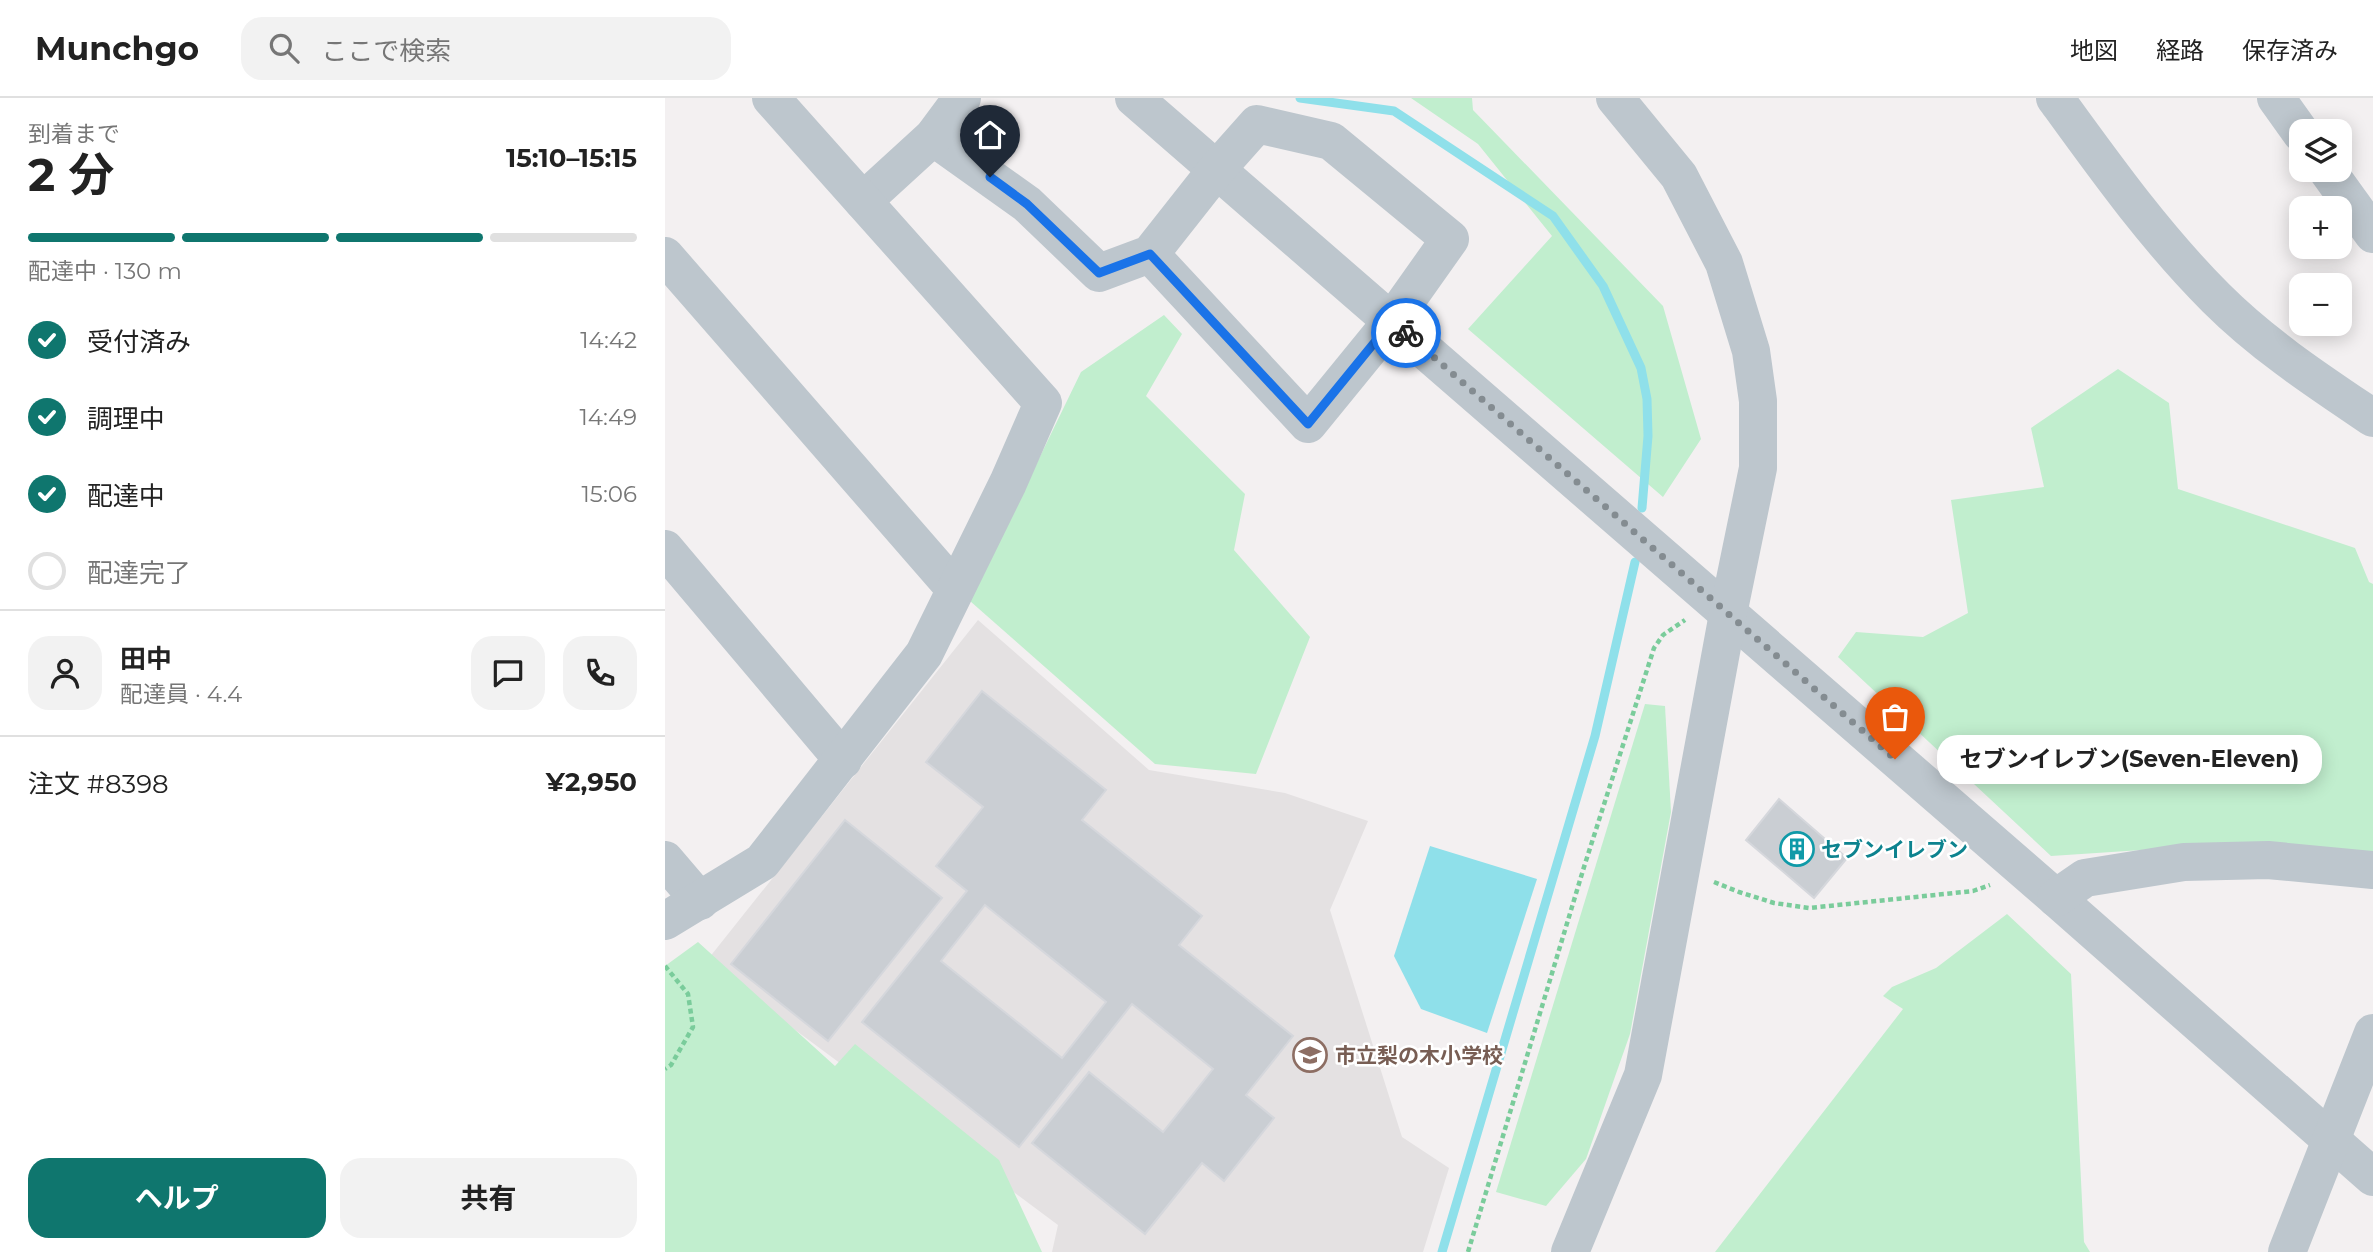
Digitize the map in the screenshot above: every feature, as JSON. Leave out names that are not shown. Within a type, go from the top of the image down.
[{"type":"street","points":[[665,921],[762,862],[924,654],[1008,483],[1043,403],[771,98]]},
{"type":"street","points":[[863,201],[933,137],[962,98]]},
{"type":"street","points":[[1134,98],[2056,898],[2373,1177]]},
{"type":"street","points":[[1570,1252],[1643,1075],[1728,614],[1758,468],[1758,401],[1751,351],[1724,263],[1679,176],[1615,98]]},
{"type":"street","points":[[2055,98],[2135,209],[2217,298],[2297,368],[2373,418]]},
{"type":"street","points":[[2276,98],[2291,119]]},
{"type":"street","points":[[933,137],[1027,204],[1099,273],[1150,254],[1217,169],[1255,111],[1331,141],[1450,239],[1392,321],[1308,424],[1150,254]]},
{"type":"street","points":[[2336,182],[2373,234]]},
{"type":"street","points":[[665,256],[955,589]]},
{"type":"street","points":[[665,549],[843,760]]},
{"type":"street","points":[[665,860],[700,901]]},
{"type":"street","points":[[2056,898],[2085,878],[2184,862],[2268,860],[2373,870]]},
{"type":"street","points":[[2287,1252],[2373,1033]]},
{"type":"path","points":[[1468,1252],[1584,867],[1654,648],[1663,635],[1689,617]]},
{"type":"path","points":[[1682,868],[1739,892],[1774,903],[1809,908],[1973,891],[1991,885],[2021,868]]},
{"type":"path","points":[[665,966],[688,994],[693,1027],[671,1065],[665,1069]]},
{"type":"shaded area","points":[[978,620],[1149,770],[1285,793],[1368,821],[1330,910],[1402,1137],[1449,1168],[1423,1252],[1052,1252],[1058,1225],[705,963]]},
{"type":"green space","points":[[1411,98],[1472,98],[1473,110],[1663,306],[1701,439],[1663,497],[1468,329],[1552,236],[1478,144]]},
{"type":"green space","points":[[1164,315],[1182,334],[1146,396],[1245,494],[1234,550],[1310,637],[1256,774],[1155,764],[970,601],[1081,372]]},
{"type":"green space","points":[[2118,369],[2169,403],[2178,489],[2355,548],[2369,582],[2373,584],[2373,855],[2263,842],[2051,856],[1838,657],[1856,632],[1923,637],[1968,613],[1951,500],[2044,487],[2031,428]]},
{"type":"green space","points":[[1645,704],[1665,706],[1671,812],[1630,1034],[1586,1159],[1546,1206],[1496,1192]]},
{"type":"green space","points":[[2007,914],[2071,974],[2084,1242],[2090,1252],[1715,1252],[1903,1009],[1883,996],[1892,987],[1936,968]]},
{"type":"green space","points":[[698,942],[835,1066],[855,1044],[999,1160],[1042,1252],[665,1252],[665,966]]},
{"type":"water","points":[[1430,846],[1537,879],[1487,1033],[1421,1009],[1394,956]]},
{"type":"building","points":[[982,691],[1106,790],[1082,820],[1202,916],[1179,945],[1293,1036],[1246,1095],[1274,1118],[1224,1181],[1202,1163],[1145,1234],[1032,1143],[1089,1072],[1163,1132],[1213,1069],[1132,1004],[1019,1147],[862,1022],[967,891],[936,866],[983,807],[926,762]],"holes":[[[985,905],[1106,1002],[1062,1058],[941,961]]]},
{"type":"building","name":"セブンイレブン","points":[[1779,799],[1847,858],[1814,898],[1746,840]]},
{"type":"building","points":[[845,820],[942,898],[828,1041],[731,964]]},
{"type":"waterway","points":[[1300,98],[1394,111],[1553,216],[1603,286],[1641,368],[1647,399],[1648,436],[1642,508]]},
{"type":"waterway","points":[[1442,1252],[1595,736],[1635,562]]},
{"type":"way so far","points":[[1406,333],[1895,759]]},
{"type":"place","name":"セブンイレブン(Seven-Eleven)","points":[[1895,759]]},
{"type":"place","name":"セブンイレブン","points":[[1797,849]]},
{"type":"place","name":"市立梨の木小学校","points":[[1310,1055]]},
{"type":"route","points":[[990,177],[1027,204],[1099,273],[1150,254],[1308,424],[1392,321],[1406,333]]}]
